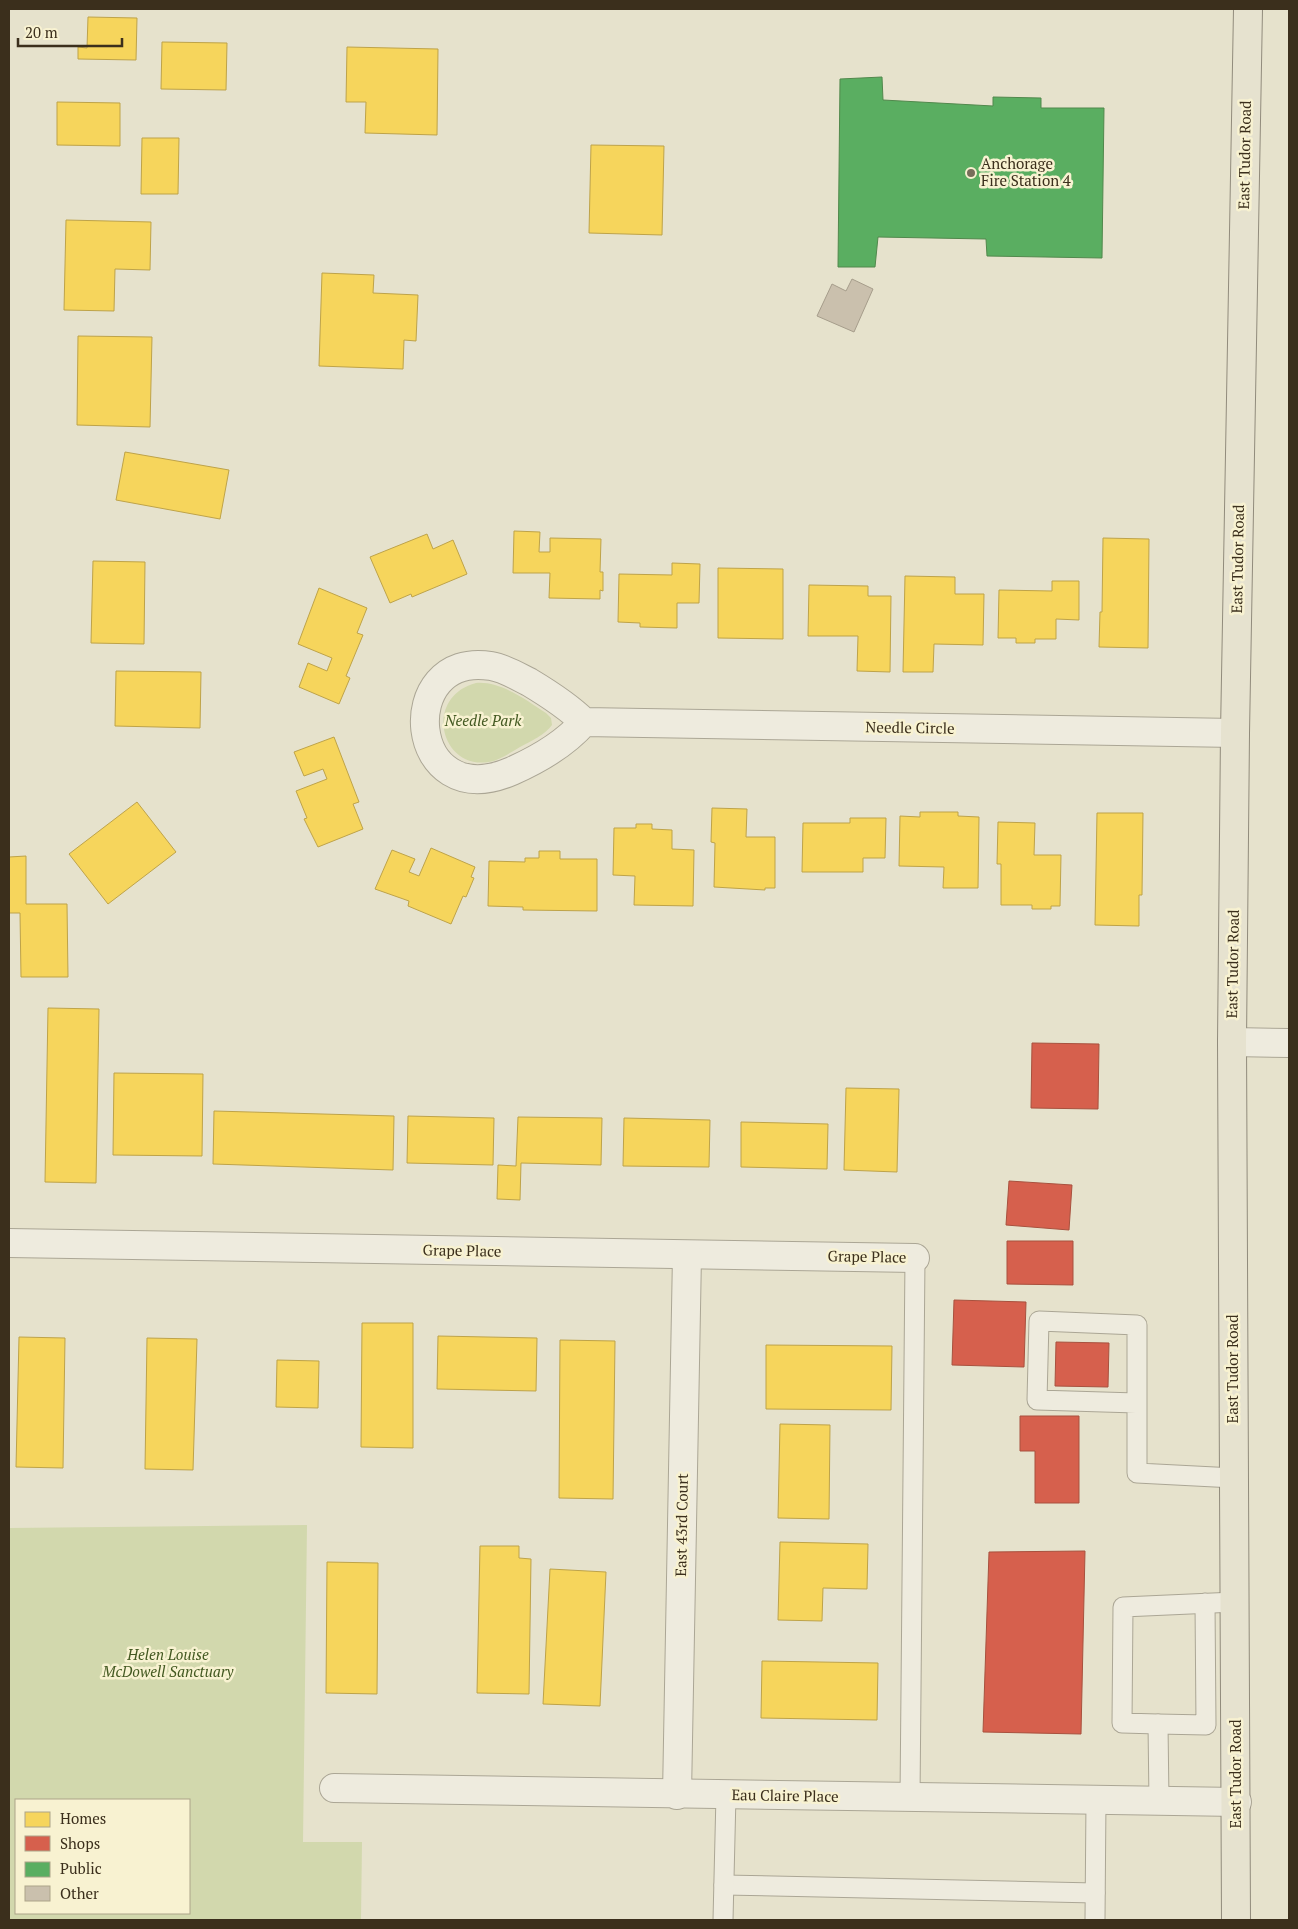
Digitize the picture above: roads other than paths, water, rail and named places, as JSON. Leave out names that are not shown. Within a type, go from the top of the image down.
[{"type":"main road","name":"East Tudor Road","points":[[1236,1920],[1237,1802],[1232,1042],[1235,733],[1248,9]]},
{"type":"street","points":[[483,665],[501,669],[539,688],[566,706],[584,722],[566,739],[533,760],[505,774],[478,779],[455,775],[438,761],[425,738],[424,719],[427,700],[442,679],[464,667],[483,665]]},
{"type":"street","name":"Needle Circle","points":[[584,722],[1235,733]]},
{"type":"street","points":[[1232,1042],[1289,1043]]},
{"type":"street","name":"Grape Place","points":[[9,1242],[915,1258]]},
{"type":"street","name":"East 43rd Court","points":[[677,1795],[687,1254]]},
{"type":"street","name":"Eau Claire Place","points":[[334,1788],[677,1795],[1237,1802]]},
{"type":"lane","points":[[910,1798],[915,1258]]},
{"type":"lane","points":[[1136,1403],[1037,1400],[1039,1321],[1137,1325],[1136,1473],[1234,1478]]},
{"type":"lane","points":[[1205,1603],[1206,1726],[1122,1723],[1123,1607],[1205,1603],[1235,1602]]},
{"type":"lane","points":[[1158,1724],[1159,1801]]},
{"type":"lane","points":[[723,1920],[726,1795]]},
{"type":"lane","points":[[1095,1920],[1096,1800]]},
{"type":"lane","points":[[724,1885],[1095,1893]]},
{"type":"place","name":"Anchorage Fire Station 4","points":[[971,173]]},
{"type":"park label","name":"Needle Park","points":[[483,721]]},
{"type":"park label","name":"Helen Louise McDowell Sanctuary","points":[[168,1664]]}]
